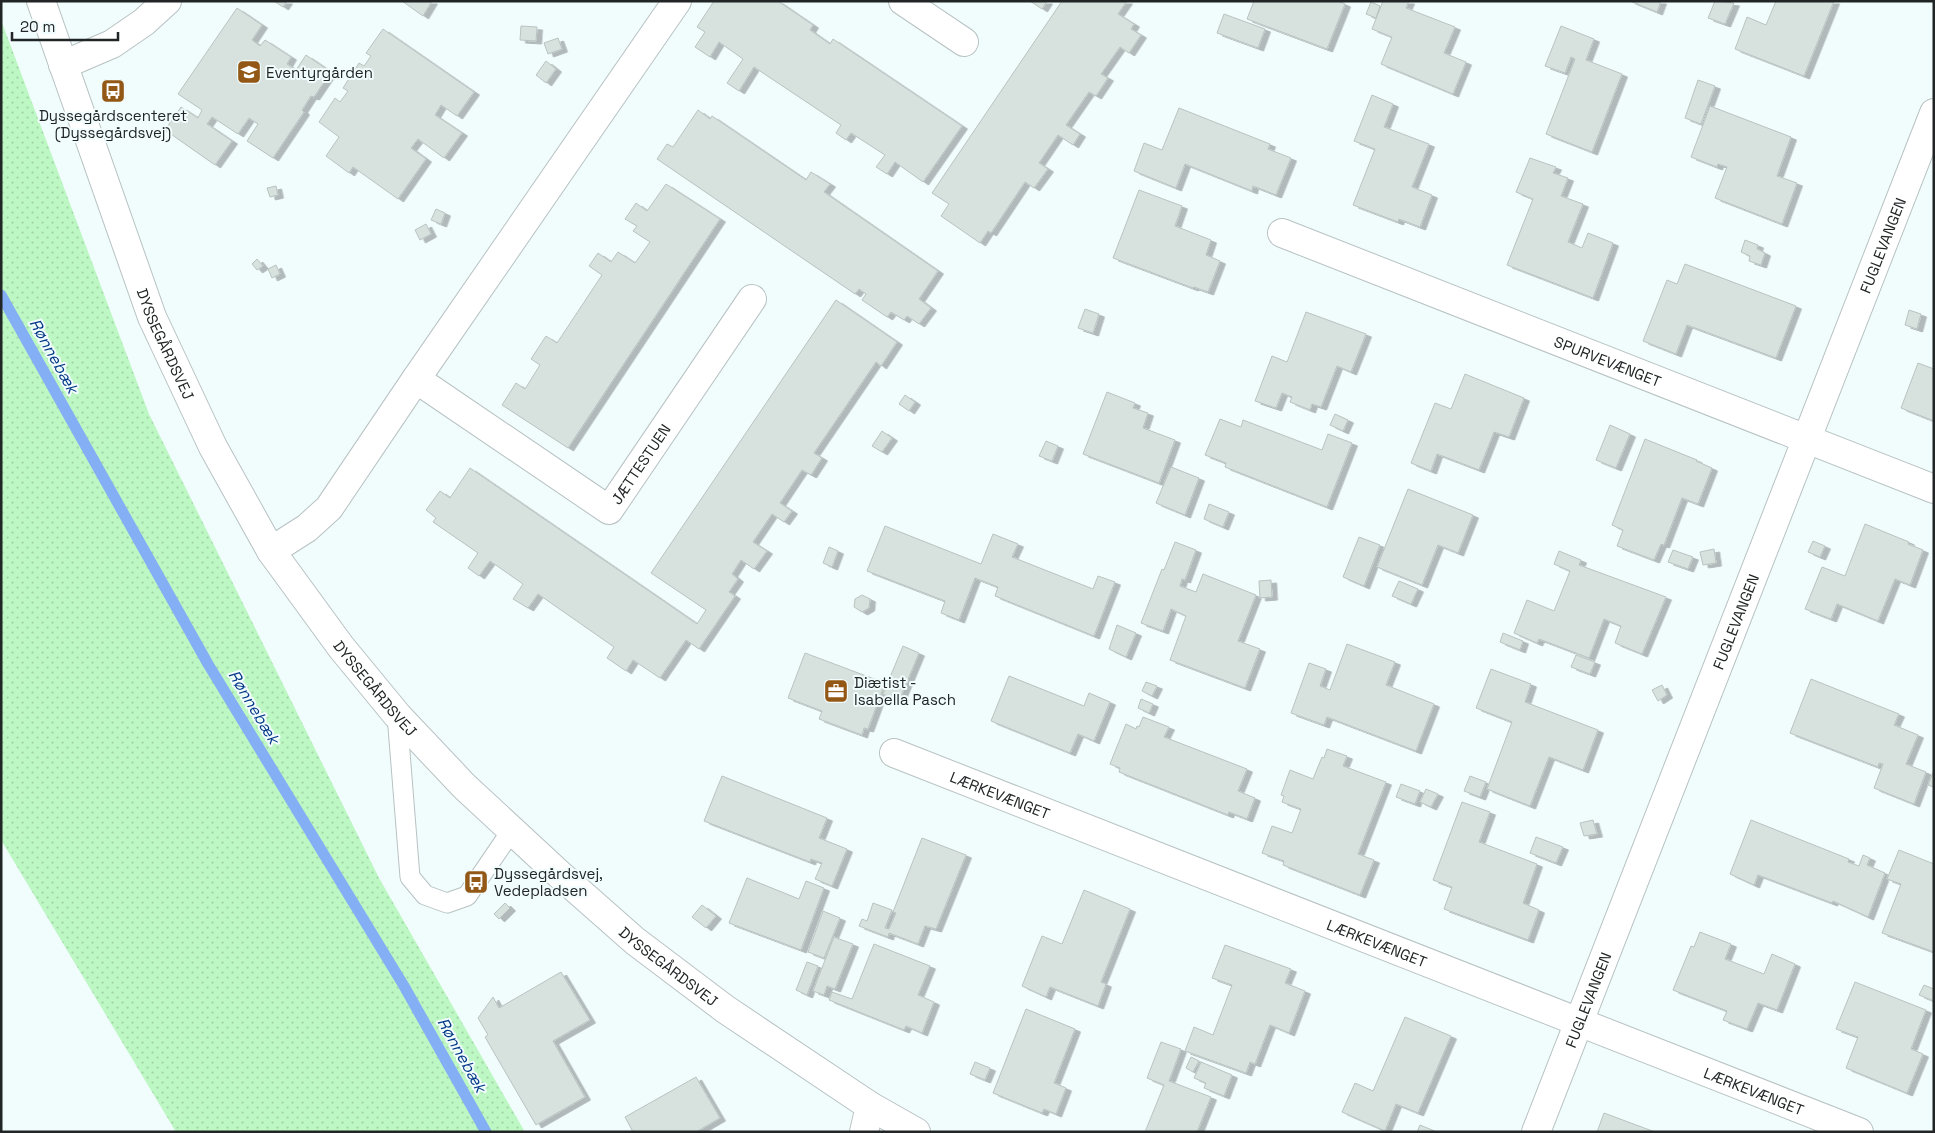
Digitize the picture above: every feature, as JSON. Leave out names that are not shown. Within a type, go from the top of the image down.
[{"type":"street","name":"DYSSEGÅRDSVEJ","points":[[41,1],[152,316],[213,447],[271,551],[341,647],[397,716],[464,786],[635,941],[868,1119],[916,1132]]},
{"type":"street","points":[[63,66],[112,44],[144,22],[167,1]]},
{"type":"street","points":[[271,551],[308,528],[329,508],[677,1]]},
{"type":"street","points":[[903,1],[964,42]]},
{"type":"street","name":"FUGLEVANGEN","points":[[1536,1132],[1934,112]]},
{"type":"street","name":"SPURVEVÆNGET","points":[[1282,232],[1934,489]]},
{"type":"street","name":"JÆTTESTUEN","points":[[416,379],[609,510],[752,299]]},
{"type":"street","name":"LÆRKEVÆNGET","points":[[894,753],[1859,1132]]},
{"type":"lane","points":[[397,716],[410,877],[425,895],[447,903],[467,896],[512,830]]},
{"type":"green space","points":[[1,20],[149,414],[379,878],[525,1132],[176,1132],[1,840]]},
{"type":"building","points":[[274,1],[287,1],[283,7]]},
{"type":"building","points":[[402,1],[432,1],[423,16]]},
{"type":"building","points":[[714,1],[778,1],[813,25],[810,30],[830,44],[833,39],[962,126],[923,182],[895,162],[887,174],[876,167],[885,155],[851,133],[846,140],[836,133],[841,125],[754,67],[739,91],[727,83],[743,59],[719,42],[710,57],[695,47],[705,32],[697,27]]},
{"type":"building","points":[[1030,1],[1047,1],[1042,9]]},
{"type":"building","points":[[1062,1],[1127,1],[1118,14],[1134,24],[1131,29],[1141,35],[1129,53],[1120,47],[1101,74],[1108,78],[1096,96],[1089,92],[1066,125],[1080,134],[1073,145],[1058,135],[1039,163],[1048,169],[1034,188],[1025,182],[991,233],[988,231],[980,243],[941,216],[949,204],[932,193]]},
{"type":"building","points":[[1254,1],[1338,1],[1345,4],[1327,49],[1247,19]]},
{"type":"building","points":[[1383,1],[1409,1],[1406,8],[1455,27],[1444,53],[1466,62],[1453,94],[1381,64],[1392,37],[1372,29]]},
{"type":"building","points":[[1630,1],[1661,1],[1657,12]]},
{"type":"building","points":[[1715,1],[1734,3],[1725,24],[1708,18]]},
{"type":"building","points":[[1776,1],[1834,1],[1804,76],[1735,49],[1747,17],[1766,25]]},
{"type":"building","points":[[1371,2],[1380,6],[1376,18],[1366,14]]},
{"type":"building","points":[[237,8],[262,25],[252,40],[260,46],[265,40],[291,57],[287,64],[296,70],[306,55],[331,72],[314,97],[311,96],[302,110],[304,112],[273,158],[247,141],[258,124],[249,118],[238,134],[212,117],[207,124],[232,141],[215,165],[165,130],[181,107],[198,118],[202,110],[178,94]]},
{"type":"building","points":[[1224,14],[1265,29],[1258,48],[1217,33]]},
{"type":"building","points":[[521,26],[537,27],[536,41],[520,40]]},
{"type":"building","points":[[1561,26],[1594,39],[1586,60],[1622,74],[1592,152],[1546,134],[1575,59],[1571,57],[1565,73],[1545,66]]},
{"type":"building","points":[[383,29],[474,92],[457,116],[441,105],[435,115],[462,133],[444,158],[418,139],[411,148],[426,159],[398,199],[353,167],[349,173],[326,156],[339,137],[319,122],[335,98],[340,102],[348,91],[343,88],[359,63],[364,66],[371,56],[366,53]]},
{"type":"building","points":[[558,38],[562,49],[548,54],[544,43]]},
{"type":"building","points":[[546,61],[556,69],[546,83],[536,75]]},
{"type":"building","points":[[1698,80],[1715,86],[1701,124],[1685,118]]},
{"type":"building","points":[[1372,95],[1393,104],[1384,127],[1429,144],[1412,187],[1432,195],[1420,227],[1399,219],[1398,222],[1353,205],[1375,149],[1354,141]]},
{"type":"building","points":[[1710,106],[1791,137],[1777,176],[1797,183],[1782,224],[1715,198],[1727,167],[1718,164],[1717,167],[1691,157]]},
{"type":"building","points":[[1179,108],[1270,144],[1268,149],[1291,158],[1276,195],[1253,186],[1252,191],[1185,164],[1176,188],[1134,171],[1144,143],[1162,150]]},
{"type":"building","points":[[698,110],[710,119],[712,116],[806,180],[811,172],[830,184],[824,192],[938,271],[919,299],[931,308],[919,324],[907,316],[904,320],[891,312],[887,317],[862,300],[866,294],[859,289],[855,294],[657,159],[667,144],[673,147]]},
{"type":"building","points":[[1530,158],[1556,167],[1553,173],[1568,178],[1561,196],[1583,204],[1568,242],[1582,248],[1588,233],[1613,243],[1593,298],[1507,265],[1533,199],[1516,192]]},
{"type":"building","points":[[666,184],[720,219],[568,448],[502,405],[516,383],[525,389],[540,365],[531,359],[546,336],[557,343],[602,275],[589,266],[598,253],[611,262],[618,252],[635,263],[650,242],[633,231],[637,226],[625,219],[636,203],[647,211]]},
{"type":"building","points":[[276,186],[278,195],[270,197],[267,188]]},
{"type":"building","points":[[1139,190],[1182,206],[1175,226],[1211,240],[1206,255],[1220,261],[1208,292],[1113,258]]},
{"type":"building","points":[[436,209],[445,213],[441,224],[431,220]]},
{"type":"building","points":[[426,224],[431,234],[420,240],[415,230]]},
{"type":"building","points":[[1745,240],[1758,245],[1757,249],[1765,253],[1761,265],[1749,261],[1750,256],[1741,252]]},
{"type":"building","points":[[257,259],[263,266],[257,270],[252,264]]},
{"type":"building","points":[[1685,264],[1796,306],[1776,358],[1687,325],[1676,354],[1643,341],[1667,280],[1677,284]]},
{"type":"building","points":[[276,265],[280,274],[272,278],[268,269]]},
{"type":"building","points":[[836,300],[897,342],[881,366],[876,362],[814,453],[822,458],[811,475],[802,470],[780,503],[792,511],[784,522],[772,514],[753,542],[767,551],[754,569],[741,560],[732,574],[738,579],[729,592],[735,596],[699,649],[686,640],[660,678],[633,660],[626,671],[607,658],[614,647],[538,594],[528,608],[513,599],[523,584],[490,561],[479,576],[468,568],[478,553],[433,522],[436,518],[426,510],[440,491],[450,498],[470,468],[697,624],[706,610],[651,573]]},
{"type":"building","points":[[1085,309],[1099,314],[1093,333],[1078,328]]},
{"type":"building","points":[[1909,310],[1921,314],[1917,329],[1905,325]]},
{"type":"building","points":[[1306,312],[1366,334],[1351,372],[1337,366],[1321,407],[1312,404],[1310,410],[1290,402],[1292,397],[1282,393],[1276,408],[1255,401],[1272,356],[1287,362]]},
{"type":"building","points":[[1918,363],[1934,369],[1934,421],[1901,408]]},
{"type":"building","points":[[1465,374],[1524,398],[1509,437],[1494,432],[1479,470],[1437,454],[1431,471],[1411,463],[1435,403],[1451,409]]},
{"type":"building","points":[[1107,392],[1135,403],[1133,408],[1148,413],[1143,428],[1175,440],[1159,483],[1083,454]]},
{"type":"building","points":[[905,395],[915,402],[909,411],[899,404]]},
{"type":"building","points":[[1335,414],[1348,420],[1343,431],[1330,425]]},
{"type":"building","points":[[1220,419],[1241,427],[1243,420],[1322,450],[1328,434],[1352,443],[1327,507],[1225,467],[1226,463],[1205,455]]},
{"type":"building","points":[[1610,425],[1630,434],[1616,468],[1596,460]]},
{"type":"building","points":[[882,431],[892,438],[882,452],[872,446]]},
{"type":"building","points":[[1645,439],[1712,468],[1698,504],[1682,498],[1664,545],[1661,544],[1654,560],[1617,546],[1623,530],[1612,525]]},
{"type":"building","points":[[1046,441],[1058,446],[1052,461],[1039,456]]},
{"type":"building","points":[[1171,467],[1199,478],[1185,515],[1156,503]]},
{"type":"building","points":[[1408,489],[1473,515],[1458,553],[1438,545],[1422,585],[1377,567]]},
{"type":"building","points":[[1209,504],[1229,512],[1223,527],[1204,519]]},
{"type":"building","points":[[1865,524],[1909,542],[1908,544],[1923,550],[1910,585],[1895,579],[1878,621],[1837,604],[1831,619],[1805,609],[1822,567],[1845,576]]},
{"type":"building","points":[[885,526],[981,564],[993,534],[1018,544],[1012,557],[1093,589],[1098,576],[1115,582],[1094,636],[995,596],[998,587],[975,578],[959,620],[941,613],[945,601],[867,571]]},
{"type":"building","points":[[1359,537],[1380,545],[1364,586],[1343,577]]},
{"type":"building","points":[[1813,541],[1825,546],[1820,557],[1808,552]]},
{"type":"building","points":[[1175,542],[1196,550],[1185,580],[1182,579],[1180,586],[1196,592],[1203,574],[1256,595],[1238,641],[1260,649],[1245,688],[1170,660],[1186,616],[1171,609],[1163,631],[1141,623],[1162,569],[1164,570]]},
{"type":"building","points":[[829,547],[838,551],[832,567],[823,563]]},
{"type":"building","points":[[1714,549],[1716,563],[1703,565],[1700,552]]},
{"type":"building","points":[[1673,550],[1693,557],[1688,569],[1668,562]]},
{"type":"building","points":[[1559,551],[1581,560],[1579,565],[1666,597],[1642,654],[1615,643],[1621,626],[1604,619],[1589,658],[1539,639],[1537,643],[1514,633],[1527,600],[1554,611],[1570,571],[1554,564]]},
{"type":"building","points":[[1271,580],[1272,597],[1260,598],[1259,581]]},
{"type":"building","points":[[1399,581],[1418,589],[1411,604],[1392,596]]},
{"type":"building","points":[[862,595],[870,599],[869,608],[862,612],[854,607],[855,599]]},
{"type":"building","points":[[1117,625],[1136,633],[1126,657],[1109,649]]},
{"type":"building","points":[[1503,633],[1523,641],[1520,650],[1500,642]]},
{"type":"building","points":[[1347,644],[1395,662],[1386,685],[1434,704],[1416,751],[1327,717],[1324,725],[1291,713],[1309,663],[1326,669],[1320,686],[1330,690]]},
{"type":"building","points":[[903,646],[919,653],[899,701],[883,694]]},
{"type":"building","name":"Diætist - Isabella Pasch","points":[[805,653],[885,683],[868,729],[864,728],[862,735],[819,719],[822,711],[788,698]]},
{"type":"building","points":[[1576,655],[1595,662],[1590,674],[1571,667]]},
{"type":"building","points":[[1491,669],[1531,684],[1525,702],[1598,730],[1583,770],[1549,757],[1530,806],[1487,789],[1512,722],[1476,708]]},
{"type":"building","points":[[1009,676],[1084,706],[1089,693],[1110,702],[1094,741],[1078,734],[1070,753],[991,721]]},
{"type":"building","points":[[1811,679],[1899,714],[1894,725],[1918,735],[1906,764],[1926,772],[1914,804],[1874,788],[1883,764],[1879,763],[1878,767],[1790,733]]},
{"type":"building","points":[[1146,682],[1157,686],[1152,696],[1142,691]]},
{"type":"building","points":[[1662,685],[1667,695],[1658,701],[1652,690]]},
{"type":"building","points":[[1141,699],[1153,704],[1149,713],[1138,708]]},
{"type":"building","points":[[1143,717],[1169,727],[1164,737],[1247,769],[1238,791],[1255,798],[1247,819],[1229,812],[1228,815],[1119,772],[1120,768],[1110,764],[1126,724],[1136,729],[1137,726],[1139,727]]},
{"type":"building","points":[[1327,749],[1347,756],[1343,766],[1386,782],[1358,854],[1374,860],[1360,895],[1283,865],[1284,861],[1262,853],[1272,826],[1292,833],[1301,809],[1282,802],[1284,796],[1281,795],[1290,770],[1313,779]]},
{"type":"building","points":[[1934,770],[1934,787],[1928,785]]},
{"type":"building","points":[[722,776],[827,818],[819,838],[847,849],[832,886],[815,879],[822,863],[811,859],[810,862],[704,821]]},
{"type":"building","points":[[1470,776],[1486,782],[1480,797],[1464,791]]},
{"type":"building","points":[[1401,784],[1420,791],[1415,804],[1396,797]]},
{"type":"building","points":[[1426,789],[1438,794],[1431,807],[1420,802]]},
{"type":"building","points":[[1462,802],[1490,812],[1479,842],[1537,864],[1523,903],[1539,910],[1528,940],[1444,909],[1452,887],[1433,880]]},
{"type":"building","points":[[1593,820],[1597,834],[1584,836],[1580,823]]},
{"type":"building","points":[[1751,820],[1849,859],[1848,862],[1859,866],[1863,855],[1870,858],[1867,865],[1885,873],[1868,917],[1833,901],[1832,903],[1758,875],[1754,885],[1730,874]]},
{"type":"building","points":[[1536,837],[1563,847],[1556,863],[1530,853]]},
{"type":"building","points":[[922,838],[966,855],[936,929],[925,926],[918,944],[889,933],[888,937],[859,926],[862,919],[867,921],[873,903],[892,910],[885,928],[889,929],[896,913],[893,912]]},
{"type":"building","points":[[1899,850],[1934,864],[1934,952],[1882,933],[1901,884],[1887,879]]},
{"type":"building","points":[[747,878],[799,899],[806,881],[824,888],[801,950],[729,923]]},
{"type":"building","points":[[1084,890],[1130,909],[1101,982],[1106,984],[1098,1006],[1050,987],[1046,997],[1022,986],[1042,936],[1062,944]]},
{"type":"building","points":[[505,903],[510,908],[499,919],[494,914]]},
{"type":"building","points":[[702,905],[716,916],[706,928],[692,917]]},
{"type":"building","points":[[823,911],[840,918],[824,958],[808,952]]},
{"type":"building","points":[[1700,932],[1731,944],[1725,959],[1764,974],[1772,954],[1795,964],[1777,1010],[1758,1003],[1747,1029],[1723,1020],[1727,1011],[1673,990],[1691,946],[1694,947]]},
{"type":"building","points":[[834,937],[853,944],[835,989],[827,986],[824,995],[813,991]]},
{"type":"building","points":[[874,944],[930,966],[918,995],[934,1002],[922,1033],[906,1026],[904,1030],[829,1000],[832,992],[852,999]]},
{"type":"building","points":[[1225,945],[1291,969],[1285,983],[1305,991],[1289,1033],[1270,1025],[1255,1064],[1250,1062],[1246,1073],[1185,1051],[1194,1027],[1213,1035],[1232,985],[1212,978]]},
{"type":"building","points":[[807,962],[818,966],[807,995],[796,990]]},
{"type":"building","points":[[561,972],[590,1020],[553,1041],[585,1097],[536,1125],[485,1037],[488,1035],[478,1018],[493,997],[499,1008]]},
{"type":"building","points":[[1855,982],[1926,1010],[1911,1049],[1923,1054],[1907,1093],[1846,1068],[1858,1037],[1836,1029]]},
{"type":"building","points":[[1924,985],[1934,989],[1934,1001],[1919,995]]},
{"type":"building","points":[[1026,1009],[1075,1029],[1054,1083],[1066,1088],[1056,1114],[1044,1109],[1042,1113],[993,1093]]},
{"type":"building","points":[[1405,1017],[1451,1036],[1418,1113],[1396,1104],[1385,1131],[1342,1112],[1355,1083],[1373,1091]]},
{"type":"building","points":[[1161,1042],[1181,1049],[1169,1081],[1211,1097],[1197,1132],[1145,1132],[1164,1085],[1147,1078]]},
{"type":"building","points":[[1191,1057],[1199,1061],[1193,1072],[1186,1068]]},
{"type":"building","points":[[975,1062],[990,1068],[985,1080],[970,1074]]},
{"type":"building","points":[[1201,1062],[1232,1075],[1224,1096],[1204,1088],[1206,1083],[1194,1078]]},
{"type":"building","points":[[696,1077],[720,1118],[696,1132],[633,1132],[625,1117]]},
{"type":"building","points":[[1604,1113],[1655,1132],[1597,1132]]},
{"type":"building","points":[[1420,1125],[1437,1132],[1417,1132]]},
{"type":"waterway","name":"Rønnebæk","points":[[1,295],[208,664],[404,986],[486,1132]]},
{"type":"place","name":"Eventyrgården","points":[[249,72]]},
{"type":"place","name":"Dyssegårdscenteret (Dyssegårdsvej)","points":[[113,91]]},
{"type":"place","name":"Diætist - Isabella Pasch","points":[[836,691]]},
{"type":"place","name":"Dyssegårdsvej, Vedepladsen","points":[[476,882]]}]
